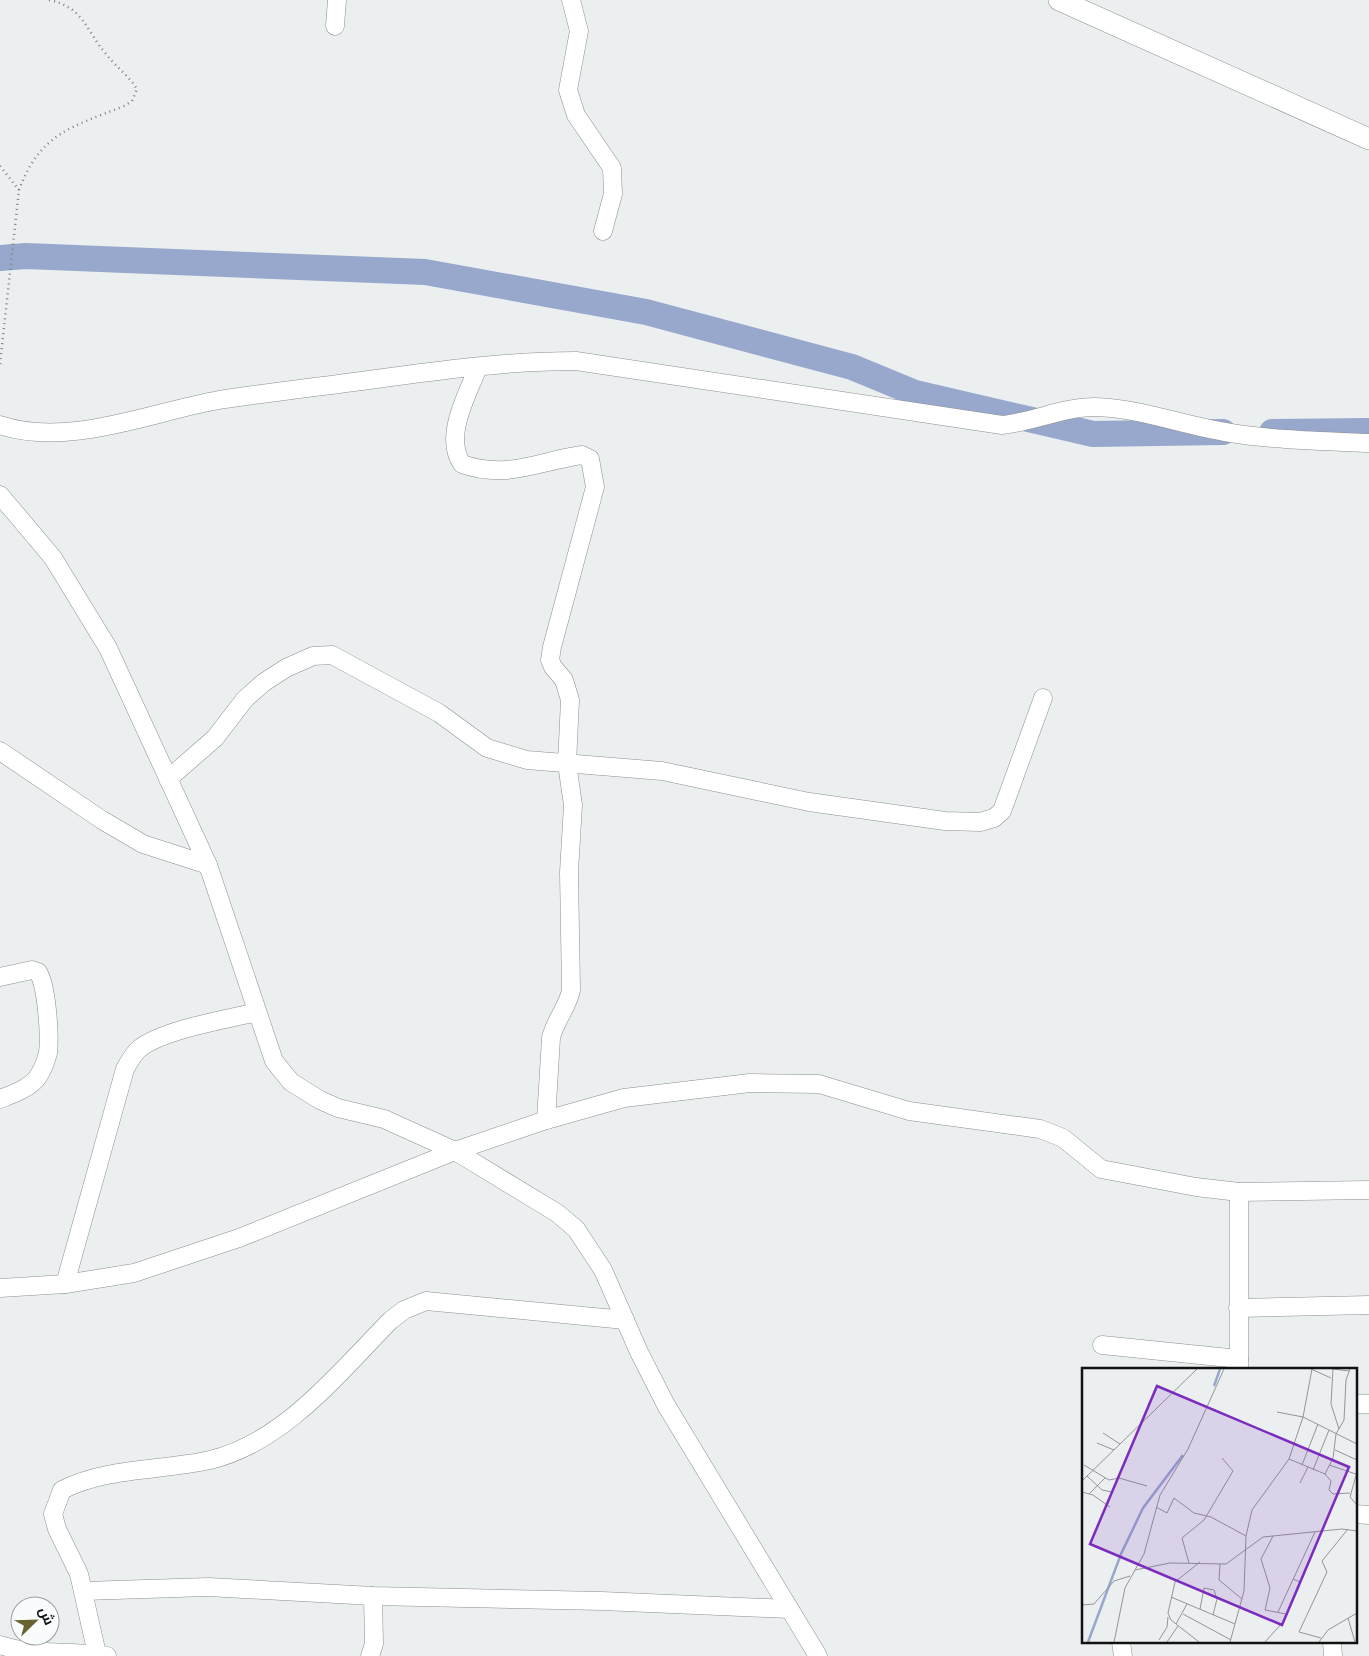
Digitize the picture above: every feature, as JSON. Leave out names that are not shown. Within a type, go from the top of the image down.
[{"type":"street","points":[[335,26],[337,0]]},
{"type":"street","points":[[571,0],[579,31],[568,90],[576,115],[612,168],[613,194],[603,231]]},
{"type":"street","points":[[1059,0],[1369,139]]},
{"type":"street","points":[[0,425],[16,430],[50,432],[94,428],[219,400],[478,366],[538,361],[576,361],[1002,425],[1020,423],[1068,410],[1095,407],[1153,415],[1225,432],[1369,443]]},
{"type":"street","points":[[478,366],[456,427],[456,448],[462,464],[471,467],[519,469],[582,455],[590,459],[594,470],[595,487],[550,660],[553,667],[564,680],[570,700],[567,764],[573,804],[569,872],[571,990],[569,1000],[553,1028],[551,1038],[546,1120]]},
{"type":"street","points":[[0,495],[52,558],[108,648],[208,866],[274,1062],[291,1082],[338,1108],[384,1119],[455,1150],[557,1213],[576,1229],[603,1270],[666,1406],[818,1656]]},
{"type":"street","points":[[168,779],[215,738],[245,699],[263,682],[286,668],[312,656],[332,656],[439,713],[488,748],[527,760],[662,771],[809,802],[945,821],[980,822],[994,818],[1002,811],[1043,698]]},
{"type":"street","points":[[0,751],[86,809],[143,844],[208,866]]},
{"type":"street","points":[[0,977],[32,970],[38,972],[46,995],[48,1052],[36,1079],[25,1089],[0,1099]]},
{"type":"street","points":[[66,1284],[123,1078],[133,1056],[139,1049],[167,1035],[195,1026],[258,1012]]},
{"type":"street","points":[[0,1288],[66,1284],[134,1273],[239,1238],[455,1150],[546,1120],[624,1098],[750,1082],[819,1084],[910,1111],[1053,1132],[1063,1138],[1101,1170],[1196,1187],[1239,1192],[1369,1190]]},
{"type":"street","points":[[1102,1345],[1239,1364],[1239,1192]]},
{"type":"street","points":[[0,1645],[25,1656],[102,1655],[84,1591],[71,1556],[57,1529],[53,1514],[62,1490],[95,1477],[209,1460],[232,1454],[270,1433],[306,1406],[404,1310],[426,1301],[625,1320]]},
{"type":"street","points":[[1238,1308],[1369,1304]]},
{"type":"street","points":[[1356,1404],[1369,1404]]},
{"type":"street","points":[[1356,1514],[1369,1515]]},
{"type":"street","points":[[84,1591],[208,1588],[374,1596],[602,1601],[789,1609]]},
{"type":"street","points":[[370,1656],[374,1644],[374,1596]]},
{"type":"path","points":[[0,364],[20,190],[28,168],[54,137],[124,106],[132,100],[137,89],[131,79],[105,53],[80,16],[74,10],[49,0]]},
{"type":"path","points":[[0,166],[20,190]]},
{"type":"waterway","points":[[0,258],[26,256],[425,272],[646,312],[852,367],[915,393],[1093,434],[1223,432]]},
{"type":"waterway","points":[[1272,432],[1369,431]]}]
